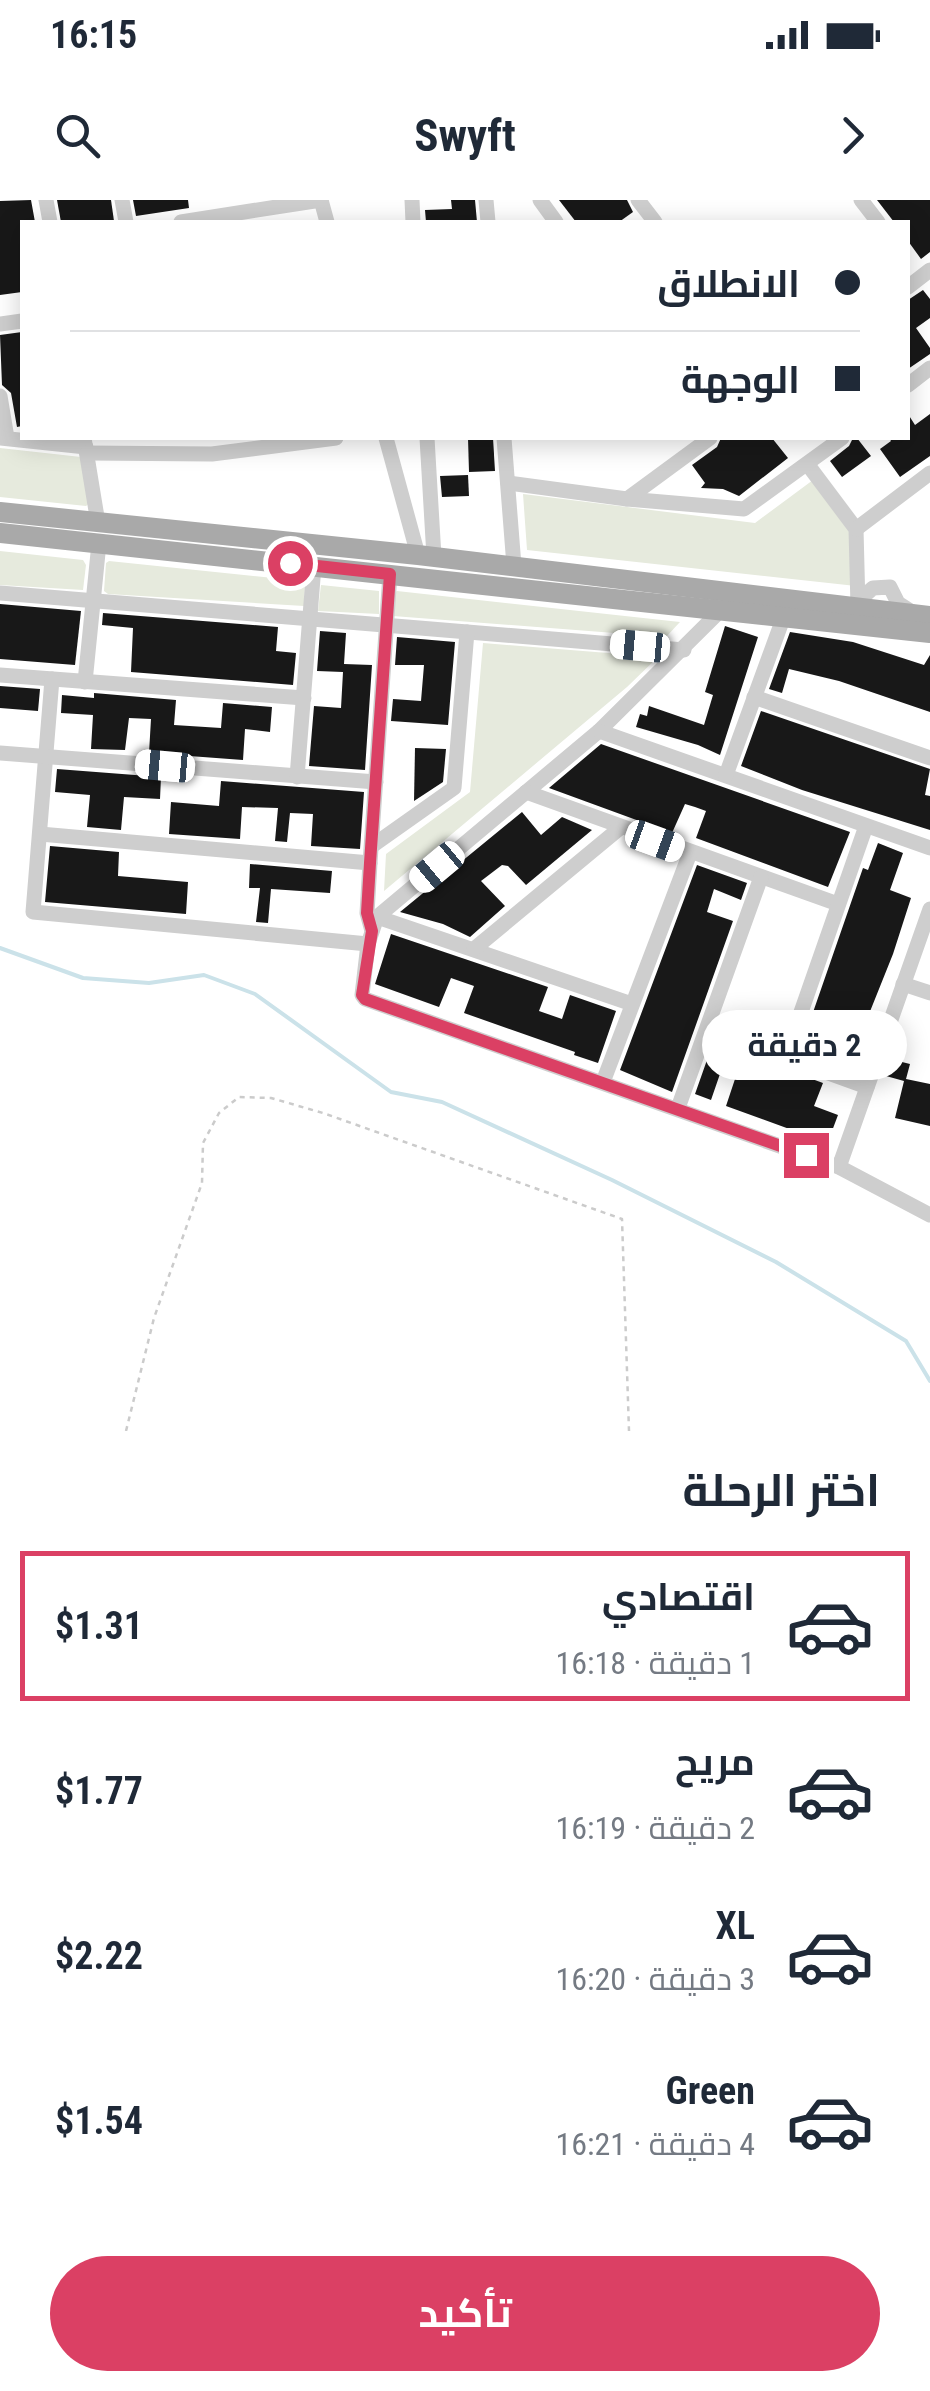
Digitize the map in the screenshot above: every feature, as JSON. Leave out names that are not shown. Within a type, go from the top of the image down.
[{"type":"main road","points":[[0,512],[98,533],[314,566],[390,574],[518,574],[858,604],[923,615]]},
{"type":"main road","points":[[0,533],[98,533],[426,556],[722,609],[930,633]]},
{"type":"street","points":[[204,200],[206,218]]},
{"type":"street","points":[[193,220],[321,200]]},
{"type":"street","points":[[638,200],[654,220]]},
{"type":"street","points":[[861,200],[870,220]]},
{"type":"street","points":[[910,383],[930,368]]},
{"type":"street","points":[[0,396],[3,438]]},
{"type":"street","points":[[24,440],[85,446],[193,446],[299,440]]},
{"type":"street","points":[[387,440],[409,524],[426,556]]},
{"type":"street","points":[[426,556],[433,532],[427,440]]},
{"type":"street","points":[[504,440],[518,574]]},
{"type":"street","points":[[627,499],[707,440]]},
{"type":"street","points":[[508,483],[744,509],[839,440]]},
{"type":"street","points":[[85,446],[98,533],[85,682]]},
{"type":"street","points":[[808,464],[856,529],[858,604]]},
{"type":"street","points":[[856,529],[930,474]]},
{"type":"street","points":[[409,524],[420,534],[433,532]]},
{"type":"street","points":[[297,777],[314,566]]},
{"type":"street","points":[[390,574],[367,913],[373,931],[360,991],[365,999],[838,1167],[930,1215]]},
{"type":"street","points":[[0,593],[684,650]]},
{"type":"street","points":[[373,931],[600,730],[722,609]]},
{"type":"street","points":[[726,775],[784,616]]},
{"type":"street","points":[[40,834],[371,854],[454,788],[466,632]]},
{"type":"street","points":[[0,674],[304,698]]},
{"type":"street","points":[[52,679],[32,912],[373,931],[474,949],[632,1004]]},
{"type":"street","points":[[754,697],[930,758]]},
{"type":"street","points":[[600,730],[930,848]]},
{"type":"street","points":[[0,753],[376,782]]},
{"type":"street","points":[[526,792],[838,904]]},
{"type":"street","points":[[785,1058],[866,826]]},
{"type":"street","points":[[474,949],[620,828]]},
{"type":"street","points":[[603,1082],[690,854]]},
{"type":"street","points":[[678,1108],[761,877]]},
{"type":"street","points":[[838,1167],[930,910]]},
{"type":"street","points":[[904,984],[930,994]]},
{"type":"street","points":[[707,1029],[868,1087]]},
{"type":"path","points":[[126,1431],[154,1318],[202,1183],[204,1143],[219,1113],[239,1097],[252,1095],[323,1113],[622,1219],[628,1431]]},
{"type":"shaded area","points":[[0,448],[81,457],[90,503],[86,506],[0,497]]},
{"type":"shaded area","points":[[813,480],[848,524],[856,586],[527,550],[523,494],[755,523]]},
{"type":"shaded area","points":[[0,551],[83,560],[83,590],[0,585]]},
{"type":"shaded area","points":[[109,561],[302,581],[304,606],[108,594],[104,591]]},
{"type":"shaded area","points":[[321,585],[379,591],[379,614],[318,611]]},
{"type":"shaded area","points":[[397,591],[680,622],[666,637],[393,616]]},
{"type":"shaded area","points":[[483,643],[658,657],[384,891],[386,854],[470,792]]},
{"type":"building","points":[[31,200],[35,220],[20,220],[20,292],[0,295],[0,201]]},
{"type":"building","points":[[57,200],[111,200],[114,220],[61,220]]},
{"type":"building","points":[[133,200],[188,200],[189,208],[136,216]]},
{"type":"building","points":[[451,200],[475,200],[477,220],[426,220],[425,210],[452,209]]},
{"type":"building","points":[[559,200],[627,200],[633,212],[622,220],[574,220]]},
{"type":"building","points":[[877,200],[930,200],[930,252],[921,259],[910,244],[910,220],[892,220]]},
{"type":"building","points":[[923,290],[930,299],[930,318],[916,328],[930,354],[910,368],[910,299]]},
{"type":"building","points":[[20,332],[20,426],[17,427],[11,393],[2,385],[0,335]]},
{"type":"building","points":[[930,414],[930,456],[900,477],[880,449],[891,441],[910,440],[910,417],[915,425]]},
{"type":"building","points":[[468,440],[493,440],[495,471],[469,472]]},
{"type":"building","points":[[720,440],[774,440],[788,458],[739,496],[723,489],[701,488],[705,483],[692,465],[717,447]]},
{"type":"building","points":[[852,440],[859,440],[871,456],[842,477],[830,461]]},
{"type":"building","points":[[468,475],[469,496],[442,497],[440,476]]},
{"type":"building","points":[[0,604],[81,611],[75,665],[0,659]]},
{"type":"building","points":[[103,613],[278,627],[276,651],[296,653],[293,685],[131,672],[133,628],[102,625]]},
{"type":"building","points":[[725,626],[758,637],[720,755],[636,727],[640,714],[647,716],[649,706],[704,725],[713,695],[705,692]]},
{"type":"building","points":[[320,631],[346,633],[344,664],[372,665],[365,770],[309,766],[314,706],[341,708],[343,672],[317,671]]},
{"type":"building","points":[[790,632],[853,642],[924,665],[930,655],[930,712],[839,681],[789,669],[782,693],[769,689]]},
{"type":"building","points":[[397,637],[455,642],[448,725],[391,721],[393,699],[421,701],[424,665],[395,665]]},
{"type":"building","points":[[0,686],[40,689],[38,711],[0,708]]},
{"type":"building","points":[[94,693],[176,700],[174,725],[221,728],[223,703],[272,707],[270,732],[245,729],[243,760],[149,753],[151,719],[129,718],[125,750],[91,749],[93,715],[61,713],[62,695],[94,698]]},
{"type":"building","points":[[761,711],[930,769],[925,795],[930,796],[930,830],[802,790],[741,766]]},
{"type":"building","points":[[601,744],[850,832],[828,887],[696,838],[706,811],[695,807],[685,804],[672,833],[549,788]]},
{"type":"building","points":[[415,748],[446,749],[443,782],[414,801]]},
{"type":"building","points":[[57,769],[161,777],[160,799],[124,797],[121,830],[87,827],[90,795],[55,792]]},
{"type":"building","points":[[221,781],[364,792],[360,849],[311,846],[313,814],[290,813],[287,842],[275,841],[278,808],[242,807],[240,839],[169,834],[171,802],[219,806]]},
{"type":"building","points":[[522,812],[541,835],[562,817],[592,830],[526,885],[508,866],[502,865],[481,881],[505,906],[470,937],[443,924],[400,912]]},
{"type":"building","points":[[878,843],[903,853],[890,890],[911,898],[849,1064],[801,1047],[863,868],[868,870]]},
{"type":"building","points":[[50,846],[119,852],[118,876],[188,882],[186,914],[45,902]]},
{"type":"building","points":[[250,864],[332,871],[330,893],[271,889],[268,923],[256,922],[260,888],[249,888]]},
{"type":"building","points":[[697,865],[747,883],[741,900],[714,889],[707,912],[733,921],[672,1092],[620,1070]]},
{"type":"building","points":[[391,934],[548,987],[539,1011],[562,1019],[570,995],[616,1011],[598,1063],[464,1013],[474,986],[451,978],[439,1007],[375,984]]},
{"type":"building","points":[[713,1043],[823,1083],[814,1106],[838,1115],[826,1147],[813,1142],[814,1138],[726,1106],[736,1076],[721,1071],[711,1100],[695,1094]]},
{"type":"building","points":[[890,1059],[910,1064],[906,1079],[930,1084],[930,1126],[895,1118],[904,1081],[886,1076]]},
{"type":"waterway","points":[[0,948],[83,978],[149,983],[204,975],[255,994],[391,1092],[442,1102],[612,1180],[776,1262],[906,1341],[930,1381]]},
{"type":"route","points":[[290,563],[390,574],[367,913],[372,931],[360,991],[365,999],[806,1155]]}]
